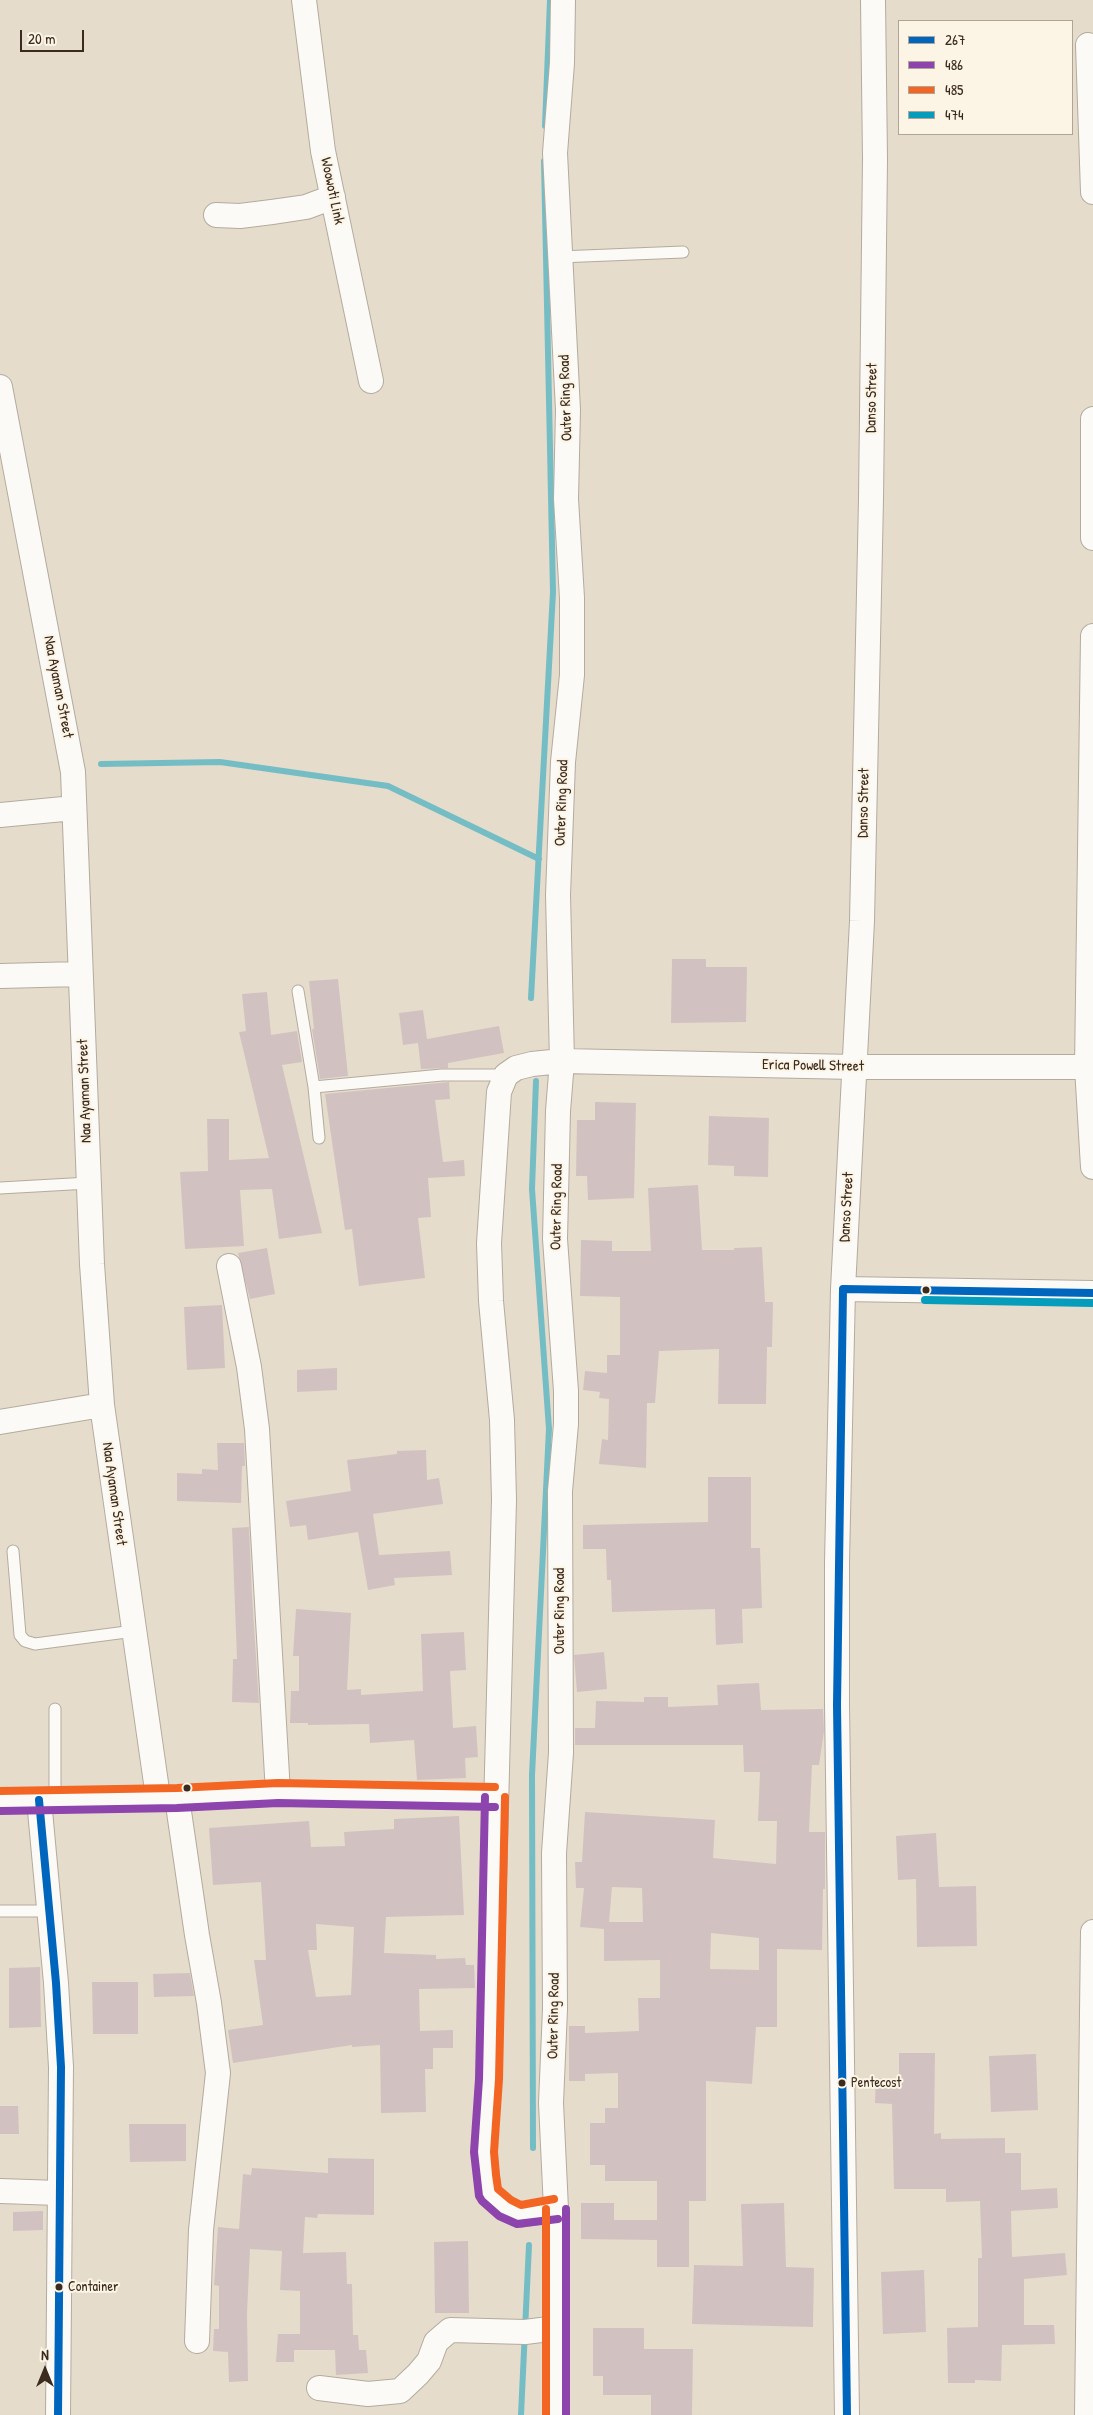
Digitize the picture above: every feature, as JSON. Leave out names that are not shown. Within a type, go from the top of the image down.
[{"type":"street","name":"Woowoti Link","points":[[304,0],[323,151],[371,381]]},
{"type":"street","name":"Outer Ring Road","points":[[556,2415],[556,2209],[552,2104],[555,2009],[554,1853],[560,1753],[560,1491],[566,1424],[566,1391],[555,1239],[558,1111],[562,1061],[558,895],[563,762],[572,675],[572,598],[566,499],[568,410],[555,153],[562,63],[563,0]]},
{"type":"street","name":"Danso Street","points":[[848,2415],[837,1705],[843,1290],[862,921],[870,509],[874,159],[873,0]]},
{"type":"street","points":[[1088,45],[1093,192]]},
{"type":"street","points":[[216,215],[240,216],[272,212],[306,206],[333,197]]},
{"type":"street","name":"Naa Ayaman Street","points":[[0,387],[30,555],[70,750],[89,1183],[102,1405],[134,1631],[210,2003],[218,2073],[201,2230],[197,2341]]},
{"type":"street","points":[[1093,419],[1093,538]]},
{"type":"street","points":[[1093,636],[1090,1067],[1093,1167]]},
{"type":"street","points":[[0,815],[74,808]]},
{"type":"street","points":[[0,976],[80,974]]},
{"type":"street","name":"Erica Powell Street","points":[[506,1075],[516,1068],[532,1064],[562,1061],[855,1067],[1090,1067]]},
{"type":"street","points":[[506,1075],[499,1092],[490,1243],[491,1301],[502,1420],[504,1500],[489,2079],[484,2152],[490,2194],[505,2208],[520,2214],[556,2209]]},
{"type":"street","points":[[229,1266],[249,1367],[257,1429],[278,1793]]},
{"type":"street","points":[[843,1290],[1093,1292]]},
{"type":"street","points":[[0,1422],[102,1405]]},
{"type":"street","points":[[0,1801],[167,1798],[278,1793],[495,1797]]},
{"type":"street","points":[[47,1800],[49,1911],[61,2067],[58,2193],[58,2415]]},
{"type":"street","points":[[1093,1932],[1087,2415],[1093,2415]]},
{"type":"street","points":[[0,2191],[58,2193]]},
{"type":"street","points":[[319,2388],[368,2394],[400,2391],[424,2368],[429,2361],[436,2342],[450,2330],[525,2332],[557,2328]]},
{"type":"lane","points":[[559,256],[683,252]]},
{"type":"lane","points":[[298,991],[314,1087],[319,1138]]},
{"type":"lane","points":[[314,1087],[442,1075],[506,1075]]},
{"type":"lane","points":[[0,1188],[89,1183]]},
{"type":"lane","points":[[13,1551],[20,1635],[25,1641],[35,1644],[134,1631]]},
{"type":"lane","points":[[47,1800],[56,1709]]},
{"type":"lane","points":[[0,1911],[49,1911]]},
{"type":"building","points":[[672,959],[706,959],[706,967],[747,967],[746,1022],[671,1023]]},
{"type":"building","points":[[338,979],[348,1076],[320,1079],[312,1029],[314,1029],[309,981]]},
{"type":"building","points":[[267,992],[271,1035],[297,1031],[302,1062],[282,1065],[322,1233],[279,1239],[272,1189],[240,1190],[244,1246],[185,1249],[180,1172],[208,1171],[207,1119],[229,1119],[229,1160],[269,1158],[239,1032],[246,1031],[242,994]]},
{"type":"building","points":[[423,1010],[427,1039],[499,1026],[504,1053],[448,1063],[448,1068],[421,1069],[418,1043],[403,1045],[399,1013]]},
{"type":"building","points":[[449,1082],[450,1099],[435,1100],[443,1162],[464,1160],[465,1176],[428,1178],[431,1217],[418,1218],[425,1278],[359,1286],[352,1229],[345,1230],[325,1094]]},
{"type":"building","points":[[595,1102],[636,1103],[634,1198],[588,1200],[587,1176],[576,1176],[577,1120],[595,1120]]},
{"type":"building","points":[[709,1116],[769,1118],[768,1177],[734,1176],[734,1166],[708,1165]]},
{"type":"building","points":[[698,1185],[702,1250],[734,1250],[734,1248],[762,1247],[765,1302],[773,1302],[772,1347],[767,1347],[766,1404],[718,1404],[719,1349],[659,1351],[655,1403],[647,1403],[646,1468],[599,1464],[602,1439],[608,1440],[609,1399],[599,1398],[600,1392],[583,1390],[585,1371],[607,1373],[607,1355],[620,1355],[620,1297],[580,1296],[581,1240],[612,1241],[612,1251],[651,1251],[648,1188]]},
{"type":"building","points":[[267,1248],[275,1294],[250,1299],[238,1253]]},
{"type":"building","points":[[222,1305],[225,1368],[187,1370],[184,1307]]},
{"type":"building","points":[[337,1368],[337,1390],[297,1392],[297,1370]]},
{"type":"building","points":[[217,1443],[244,1443],[245,1466],[242,1466],[241,1503],[177,1501],[177,1473],[202,1474],[202,1469],[218,1470]]},
{"type":"building","points":[[426,1450],[427,1480],[439,1478],[443,1504],[373,1514],[379,1555],[450,1551],[452,1575],[394,1578],[395,1585],[368,1590],[358,1532],[308,1540],[306,1525],[290,1527],[286,1501],[351,1491],[347,1460],[397,1454],[397,1451]]},
{"type":"building","points":[[708,1477],[751,1477],[751,1548],[760,1548],[762,1608],[742,1609],[743,1643],[716,1645],[715,1609],[612,1612],[611,1580],[607,1580],[606,1549],[583,1549],[583,1525],[708,1522]]},
{"type":"building","points":[[249,1527],[259,1703],[232,1702],[233,1659],[237,1659],[232,1528]]},
{"type":"building","points":[[296,1609],[351,1613],[347,1690],[361,1689],[361,1695],[423,1691],[421,1634],[464,1632],[466,1670],[450,1671],[453,1728],[476,1726],[478,1757],[465,1758],[466,1778],[417,1780],[414,1740],[370,1743],[369,1724],[308,1725],[308,1723],[290,1723],[291,1691],[299,1691],[299,1656],[293,1656]]},
{"type":"building","points":[[604,1652],[607,1689],[577,1692],[574,1655]]},
{"type":"building","points":[[759,1683],[761,1710],[823,1709],[824,1731],[819,1765],[812,1765],[809,1832],[825,1832],[822,1950],[777,1949],[777,2027],[756,2027],[752,2084],[706,2081],[706,2201],[689,2201],[689,2267],[657,2267],[657,2240],[581,2239],[581,2203],[614,2203],[614,2220],[657,2220],[657,2181],[605,2181],[605,2165],[590,2165],[590,2123],[605,2123],[605,2108],[618,2108],[618,2073],[585,2074],[585,2081],[569,2081],[569,2026],[585,2026],[585,2033],[639,2031],[638,1998],[660,1998],[660,1960],[604,1961],[604,1929],[580,1927],[584,1888],[576,1888],[575,1862],[582,1862],[585,1812],[715,1820],[713,1858],[776,1864],[777,1821],[758,1821],[760,1772],[744,1772],[743,1745],[575,1745],[575,1728],[595,1728],[596,1701],[644,1702],[644,1697],[668,1697],[668,1707],[718,1705],[717,1685]],"holes":[[[612,1887],[642,1888],[643,1922],[609,1922]],[[711,1933],[759,1938],[759,1970],[710,1969]]]},
{"type":"building","points":[[459,1816],[464,1915],[386,1917],[384,1953],[436,1955],[436,1959],[465,1958],[466,1965],[474,1965],[475,1988],[419,1989],[420,2031],[453,2030],[453,2048],[433,2048],[433,2069],[425,2069],[426,2112],[381,2113],[380,2045],[352,2047],[352,2045],[233,2063],[228,2030],[263,2025],[254,1960],[266,1960],[261,1882],[213,1885],[209,1828],[309,1821],[311,1847],[345,1846],[344,1832],[394,1829],[394,1819]],"holes":[[[316,1924],[354,1927],[351,1995],[316,1997],[308,1950],[317,1950]]]},
{"type":"building","points":[[936,1833],[939,1887],[976,1886],[977,1946],[917,1947],[916,1879],[898,1880],[896,1836]]},
{"type":"building","points":[[40,1967],[41,2027],[9,2028],[9,1968]]},
{"type":"building","points":[[190,1973],[194,1996],[154,1997],[153,1974]]},
{"type":"building","points":[[92,1982],[138,1982],[138,2034],[93,2034]]},
{"type":"building","points":[[899,2053],[935,2053],[934,2134],[941,2133],[941,2139],[1005,2138],[1005,2153],[1021,2153],[1021,2190],[1057,2188],[1058,2208],[1011,2211],[1012,2257],[1065,2253],[1067,2275],[1024,2279],[1024,2325],[1054,2325],[1055,2344],[1002,2345],[1001,2381],[975,2380],[975,2383],[948,2383],[947,2328],[978,2327],[978,2258],[982,2258],[980,2201],[946,2202],[946,2189],[894,2189],[892,2104],[875,2103],[876,2078],[899,2080]]},
{"type":"building","points":[[1036,2054],[1038,2110],[991,2112],[989,2056]]},
{"type":"building","points":[[0,2106],[18,2106],[19,2134],[0,2134]]},
{"type":"building","points":[[129,2124],[186,2124],[186,2161],[130,2162]]},
{"type":"building","points":[[328,2158],[374,2159],[374,2215],[318,2214],[317,2218],[305,2217],[303,2253],[346,2252],[347,2284],[352,2284],[353,2335],[358,2335],[359,2350],[366,2350],[368,2373],[336,2375],[335,2350],[294,2350],[294,2362],[276,2362],[278,2334],[300,2334],[300,2291],[280,2290],[282,2251],[250,2249],[247,2313],[248,2381],[229,2382],[228,2352],[213,2351],[214,2329],[219,2329],[219,2286],[214,2285],[218,2227],[239,2229],[243,2174],[251,2175],[252,2168],[328,2173]]},
{"type":"building","points":[[784,2203],[786,2267],[814,2268],[813,2327],[692,2324],[694,2265],[743,2266],[741,2204]]},
{"type":"building","points":[[43,2211],[43,2230],[13,2231],[13,2212]]},
{"type":"building","points":[[468,2241],[469,2313],[435,2313],[434,2242]]},
{"type":"building","points":[[924,2270],[926,2332],[883,2334],[881,2272]]},
{"type":"building","points":[[593,2328],[644,2328],[644,2349],[693,2349],[692,2415],[651,2415],[651,2395],[603,2395],[603,2376],[593,2376]]},
{"type":"waterway","points":[[545,126],[550,0]]},
{"type":"waterway","points":[[531,998],[553,592],[544,161]]},
{"type":"waterway","points":[[101,764],[220,762],[388,786],[539,859]]},
{"type":"waterway","points":[[533,2148],[532,1775],[549,1429],[532,1189],[536,1081]]},
{"type":"waterway","points":[[521,2415],[529,2245]]},
{"type":"transit line","name":"267","points":[[843,1289],[837,1705],[847,2415]]},
{"type":"transit line","name":"267","points":[[843,1289],[1093,1293]]},
{"type":"transit line","name":"474","points":[[925,1300],[1093,1303]]},
{"type":"transit line","name":"485","points":[[0,1791],[177,1788],[278,1783],[495,1787]]},
{"type":"transit line","name":"486","points":[[485,1797],[479,2079],[474,2152],[479,2196],[499,2216],[517,2224],[558,2219]]},
{"type":"transit line","name":"485","points":[[505,1797],[499,2079],[494,2152],[496,2175],[498,2189],[511,2200],[521,2205],[554,2199]]},
{"type":"transit line","name":"267","points":[[39,1800],[56,1983],[61,2067],[58,2415]]},
{"type":"transit line","name":"486","points":[[0,1811],[177,1808],[278,1803],[495,1807]]},
{"type":"transit line","name":"485","points":[[546,2209],[546,2415]]},
{"type":"transit line","name":"486","points":[[566,2209],[566,2415]]},
{"type":"place","name":"Pentecost","points":[[842,2083]]},
{"type":"place","name":"Container","points":[[59,2287]]}]
